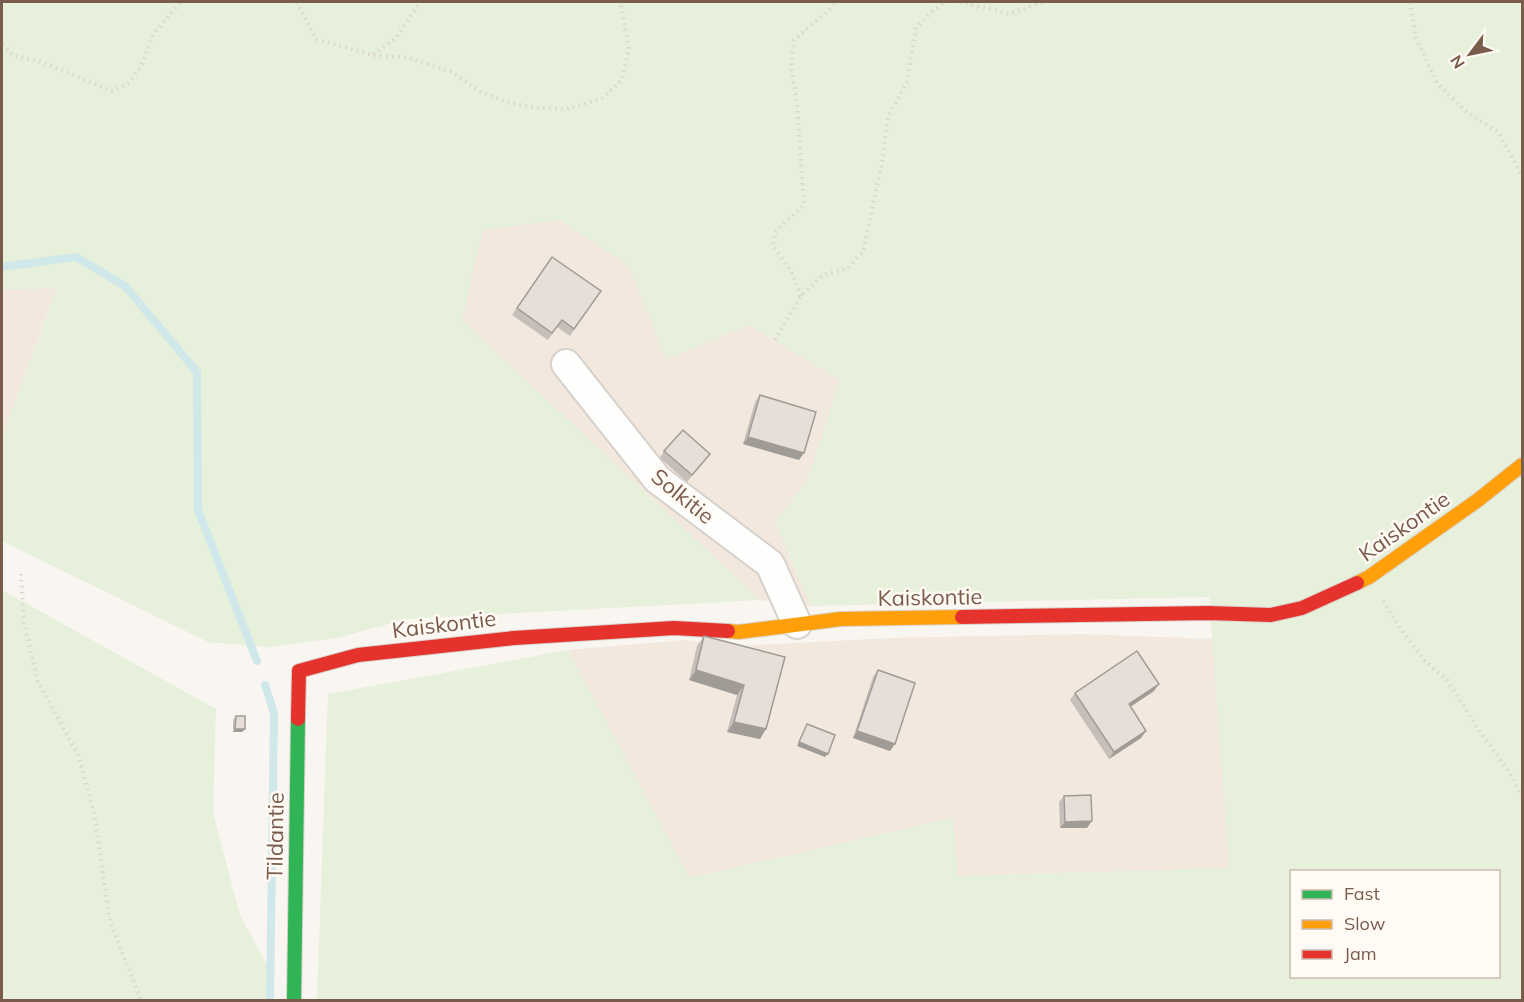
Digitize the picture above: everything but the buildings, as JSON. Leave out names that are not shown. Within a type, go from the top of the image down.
[{"type":"street","name":"Solkitie","points":[[566,364],[657,479],[770,564],[797,624]]},
{"type":"street","name":"Kaiskontie","points":[[299,671],[358,655],[514,638],[674,628],[739,632],[841,619],[1209,613],[1271,615],[1302,608],[1368,577],[1478,500],[1522,465]]},
{"type":"street","name":"Tildantie","points":[[294,1000],[299,671]]},
{"type":"path","points":[[2,45],[14,56],[39,61],[112,91],[129,83],[141,66],[153,35],[180,2]]},
{"type":"path","points":[[297,2],[316,39],[372,55],[409,58],[452,72],[479,91],[507,102],[536,108],[566,109],[601,99],[622,80],[629,48],[620,2]]},
{"type":"path","points":[[372,55],[396,38],[420,2]]},
{"type":"path","points":[[801,296],[791,271],[773,246],[775,232],[804,205],[797,103],[791,64],[794,40],[828,11],[835,2]]},
{"type":"path","points":[[775,340],[801,296],[823,275],[848,268],[863,252],[882,162],[888,117],[907,82],[916,28],[931,12],[945,2]]},
{"type":"path","points":[[960,2],[1010,14],[1042,2]]},
{"type":"path","points":[[1410,2],[1416,38],[1437,83],[1467,112],[1498,133],[1522,176]]},
{"type":"path","points":[[21,574],[24,623],[38,681],[78,755],[94,813],[110,922],[141,1000]]},
{"type":"path","points":[[1368,577],[1401,629],[1425,660],[1447,680],[1513,778],[1522,798]]},
{"type":"shaded area","points":[[559,220],[629,265],[666,359],[749,325],[840,380],[807,481],[775,522],[811,606],[760,600],[461,320],[483,229]]},
{"type":"shaded area","points":[[57,287],[2,437],[2,290]]},
{"type":"shaded area","points":[[1082,634],[1212,639],[1230,868],[957,876],[953,818],[689,878],[568,650],[685,640],[738,646],[891,638]]},
{"type":"green space","points":[[2,2],[1522,2],[1522,1000],[317,1000],[328,694],[568,650],[690,878],[953,818],[958,876],[1229,868],[1209,597],[811,606],[775,522],[807,481],[840,380],[749,325],[666,359],[628,265],[559,220],[483,230],[462,320],[760,600],[407,619],[337,638],[269,647],[208,642],[2,541],[2,437],[57,288],[2,290]]},
{"type":"green space","points":[[2,590],[216,709],[213,813],[240,915],[269,969],[270,1000],[2,1000]]},
{"type":"waterway","points":[[2,267],[76,257],[125,286],[197,372],[198,510],[257,661]]},
{"type":"waterway","points":[[265,685],[274,713],[270,1000]]},
{"type":"traffic: fast","points":[[294,1000],[298,719]]},
{"type":"traffic: slow","points":[[1357,583],[1369,577],[1478,500],[1522,465]]},
{"type":"traffic: slow","points":[[728,631],[739,632],[841,619],[962,617]]},
{"type":"traffic: jam","points":[[962,617],[1208,613],[1271,615],[1302,608],[1357,583]]},
{"type":"traffic: jam","points":[[298,719],[299,671],[358,655],[514,638],[674,628],[728,631]]}]
